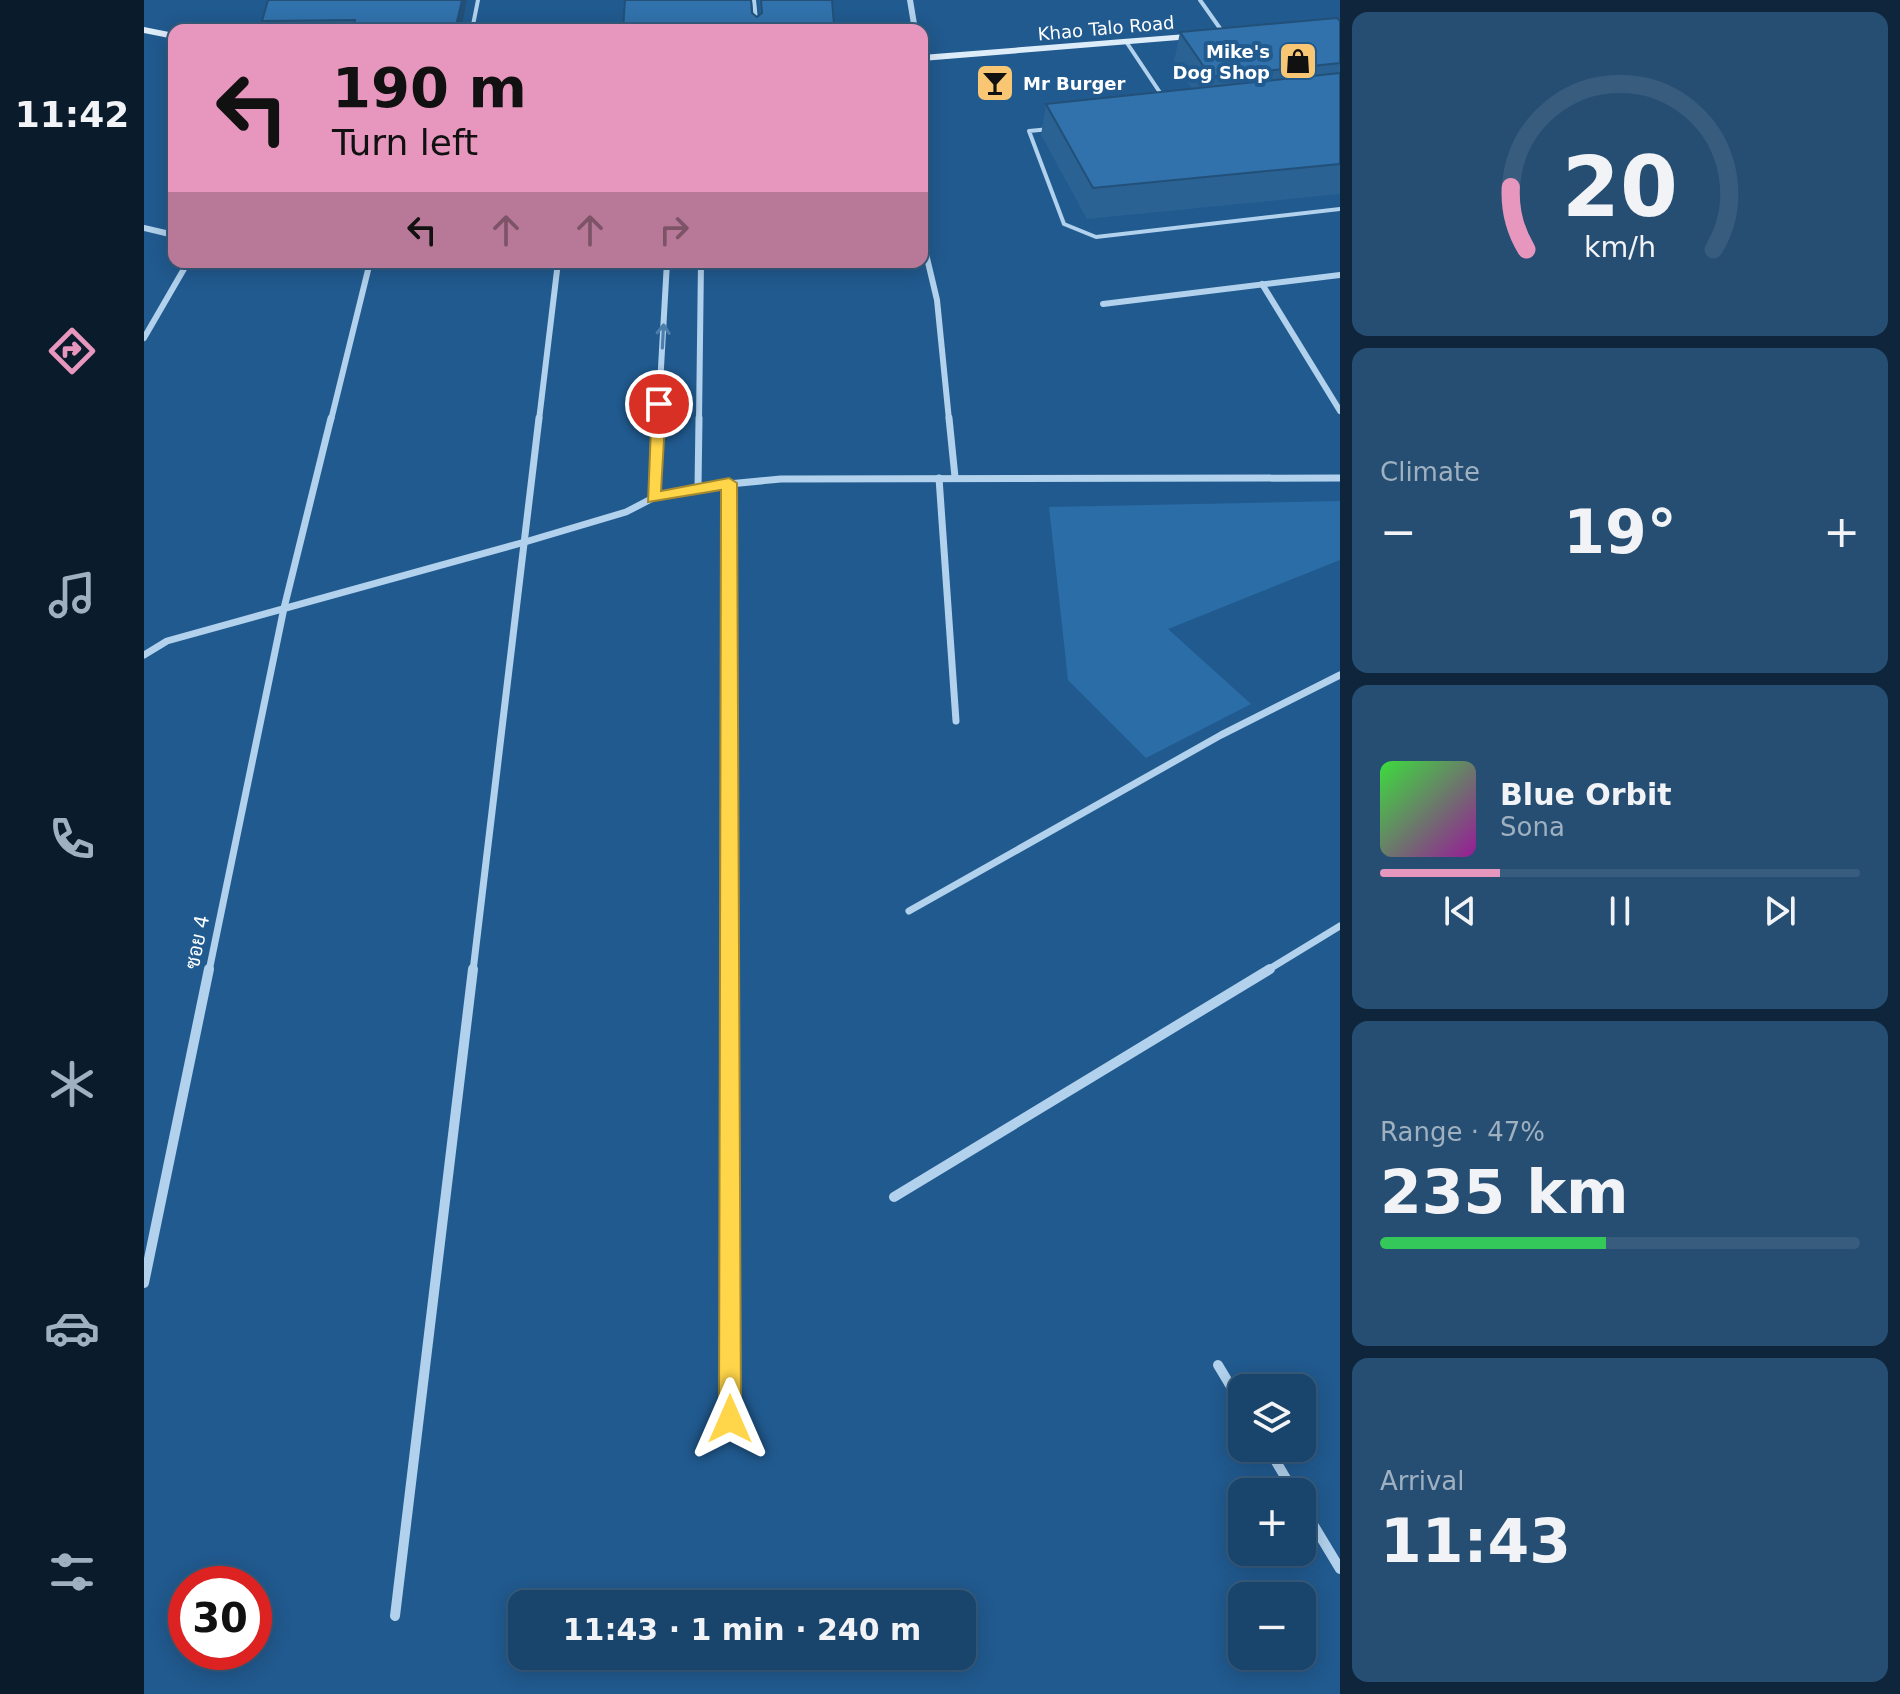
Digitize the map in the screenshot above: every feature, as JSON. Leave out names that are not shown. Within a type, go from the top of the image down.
[{"type":"street","points":[[910,0],[914,24]]},
{"type":"street","points":[[144,30],[168,35]]},
{"type":"street","name":"Khao Talo Road","points":[[928,58],[1180,42],[1238,33]]},
{"type":"street","points":[[144,228],[168,234]]},
{"type":"street","points":[[928,262],[937,300],[955,477]]},
{"type":"street","points":[[144,338],[185,268]]},
{"type":"street","name":"ซอย 4","points":[[144,1283],[284,608],[369,268]]},
{"type":"street","points":[[395,1616],[557,268]]},
{"type":"street","points":[[653,498],[667,268]]},
{"type":"street","points":[[698,487],[701,268]]},
{"type":"street","points":[[1103,304],[1340,275]]},
{"type":"street","points":[[1262,284],[1340,411]]},
{"type":"street","points":[[1329,392],[1340,391]]},
{"type":"street","points":[[939,478],[956,721]]},
{"type":"street","points":[[144,655],[167,641],[525,542],[626,512],[653,498],[698,487],[781,479],[1340,478]]},
{"type":"street","points":[[729,483],[730,1419]]},
{"type":"street","points":[[909,911],[1221,735],[1340,675]]},
{"type":"street","points":[[894,1197],[1340,926]]},
{"type":"street","points":[[1218,1365],[1228,1382]]},
{"type":"street","points":[[1316,1529],[1340,1569]]},
{"type":"lane","points":[[473,24],[478,0]]},
{"type":"lane","points":[[754,0],[756,24]]},
{"type":"lane","points":[[1200,0],[1224,34]]},
{"type":"lane","points":[[1127,43],[1167,103]]},
{"type":"lane","points":[[1058,128],[1029,131],[1064,224],[1096,237],[1340,209]]},
{"type":"shaded area","points":[[1340,501],[1340,560],[1168,629],[1251,704],[1146,758],[1068,680],[1049,507]]},
{"type":"building","points":[[268,0],[462,0],[456,24],[354,24],[355,20],[262,21]]},
{"type":"building","points":[[625,0],[751,0],[752,13],[757,17],[762,13],[761,0],[832,0],[834,24],[623,24]]},
{"type":"building","points":[[1337,18],[1340,21],[1340,63],[1211,77],[1180,32]]},
{"type":"building","points":[[1340,73],[1340,164],[1093,188],[1046,104]]},
{"type":"place","name":"Mike's Dog Shop","points":[[1298,61]]},
{"type":"place","name":"Mr Burger","points":[[995,83]]},
{"type":"route","points":[[659,404],[653,498],[729,483],[730,1419]]}]
